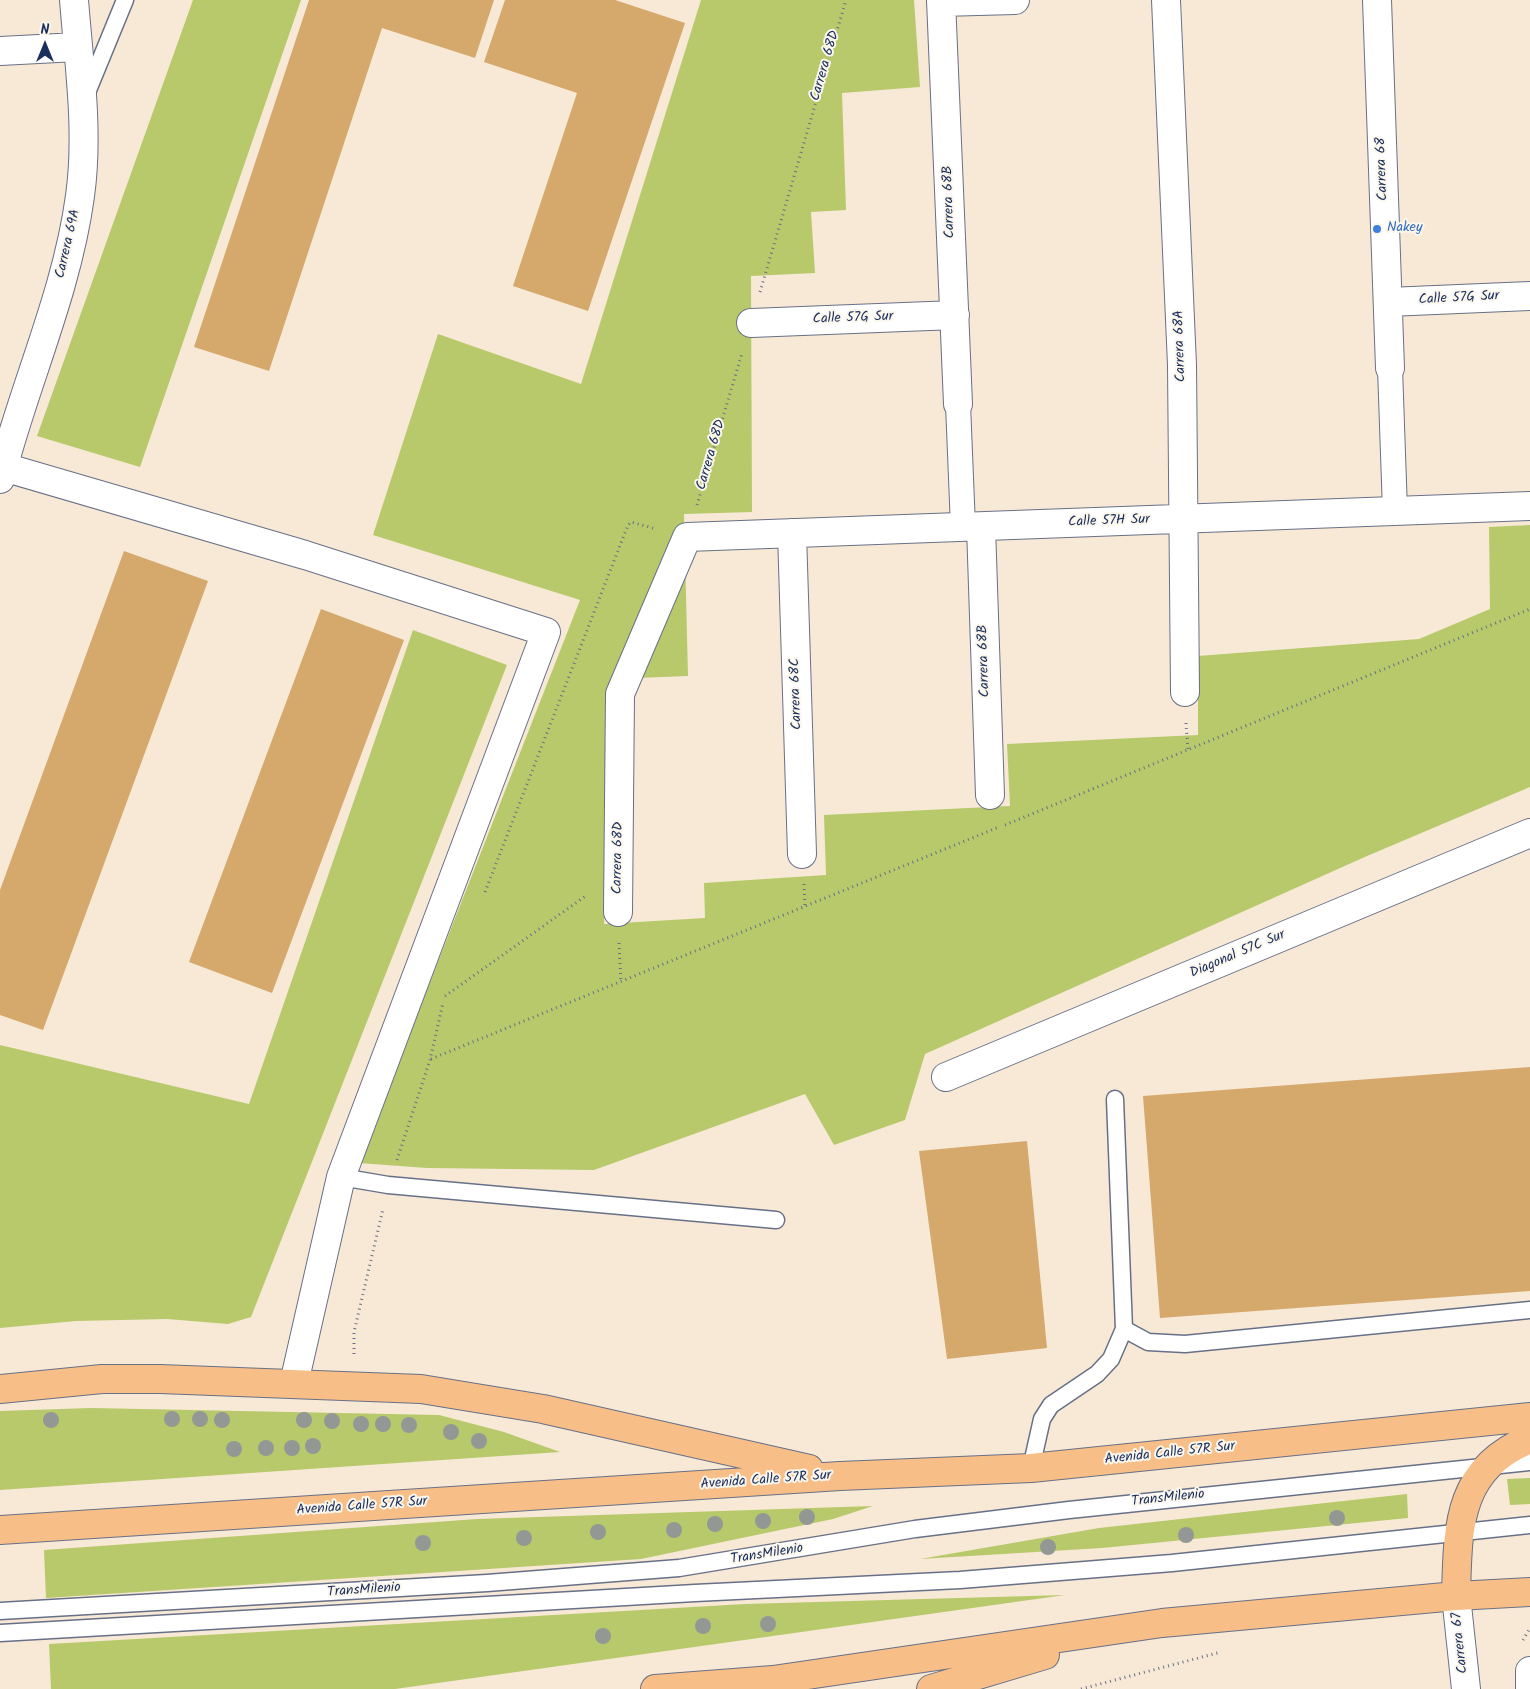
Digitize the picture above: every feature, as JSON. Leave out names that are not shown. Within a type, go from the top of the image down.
[{"type":"highway","points":[[0,1389],[102,1380],[294,1383],[421,1389],[543,1409],[840,1476]]},
{"type":"highway","name":"Avenida Calle 57R Sur","points":[[0,1530],[840,1476],[1031,1468],[1530,1417]]},
{"type":"highway","points":[[1456,1596],[1458,1533],[1468,1497],[1488,1465],[1514,1446],[1530,1439]]},
{"type":"highway","points":[[655,1689],[773,1680],[1162,1623],[1456,1596],[1530,1592]]},
{"type":"highway","points":[[931,1689],[1162,1623]]},
{"type":"street","name":"Carrera 69A","points":[[1,471],[62,280],[78,206],[84,136],[74,0]]},
{"type":"street","points":[[941,1],[1015,0]]},
{"type":"street","name":"Carrera 68A","points":[[1166,0],[1182,364],[1185,692]]},
{"type":"street","name":"Carrera 68","points":[[1377,0],[1390,368]]},
{"type":"street","name":"Carrera 68B","points":[[941,1],[958,404]]},
{"type":"street","points":[[0,51],[77,47]]},
{"type":"street","name":"Calle 57G Sur","points":[[1388,302],[1530,296]]},
{"type":"street","name":"Calle 57G Sur","points":[[751,323],[955,314]]},
{"type":"street","points":[[1390,368],[1395,511]]},
{"type":"street","points":[[958,404],[972,527]]},
{"type":"street","points":[[1,471],[305,555],[546,632],[341,1177],[294,1383]]},
{"type":"street","name":"Calle 57H Sur","points":[[687,537],[1530,506]]},
{"type":"street","name":"Carrera 68B","points":[[972,527],[990,795]]},
{"type":"street","name":"Carrera 68C","points":[[792,533],[802,854]]},
{"type":"street","name":"Carrera 68D","points":[[618,912],[620,694],[687,537]]},
{"type":"street","name":"Diagonal 57C Sur","points":[[946,1077],[1530,832]]},
{"type":"street","name":"Carrera 67","points":[[1456,1596],[1466,1689]]},
{"type":"street","points":[[1530,1672],[1530,1689]]},
{"type":"lane","points":[[81,108],[125,0]]},
{"type":"lane","points":[[1031,1468],[1042,1418],[1052,1405],[1097,1374],[1111,1359],[1124,1329],[1115,1099]]},
{"type":"lane","points":[[341,1177],[388,1185],[776,1220]]},
{"type":"lane","points":[[1124,1329],[1148,1342],[1185,1344],[1530,1310]]},
{"type":"lane","name":"TransMilenio","points":[[0,1611],[477,1584],[679,1568],[763,1556],[915,1529],[1488,1465],[1530,1462]]},
{"type":"lane","name":"TransMilenio","points":[[0,1633],[960,1580],[1172,1563],[1530,1525]]},
{"type":"path","name":"Carrera 68D","points":[[687,537],[846,0]]},
{"type":"path","points":[[484,896],[628,525],[631,522],[687,537]]},
{"type":"path","points":[[430,1060],[1530,609]]},
{"type":"path","points":[[448,987],[444,996],[619,872]]},
{"type":"path","points":[[618,912],[621,983]]},
{"type":"path","points":[[1081,1689],[1181,1661],[1225,1652]]},
{"type":"green space","points":[[193,0],[301,0],[140,467],[37,436]]},
{"type":"green space","points":[[701,0],[914,0],[920,87],[842,93],[846,210],[811,212],[815,273],[751,276],[752,512],[684,514],[688,676],[612,679],[604,924],[705,918],[704,883],[826,875],[824,815],[1010,806],[1007,744],[1198,735],[1198,656],[1419,639],[1490,609],[1489,527],[1530,525],[1530,787],[1367,856],[925,1054],[905,1120],[834,1145],[805,1094],[594,1170],[427,1168],[359,1163],[580,600],[373,535],[438,334],[581,384]]},
{"type":"green space","points":[[413,630],[507,665],[251,1317],[228,1324],[167,1319],[76,1321],[0,1328],[0,1045],[249,1104]]},
{"type":"green space","points":[[91,1408],[439,1415],[504,1432],[560,1452],[0,1490],[0,1411]]},
{"type":"green space","points":[[1530,1478],[1530,1504],[1510,1505],[1507,1479]]},
{"type":"green space","points":[[1407,1494],[1408,1518],[1102,1548],[920,1559],[1099,1528]]},
{"type":"green space","points":[[873,1506],[833,1519],[641,1559],[46,1598],[44,1550],[477,1519]]},
{"type":"green space","points":[[1065,1595],[395,1689],[51,1689],[49,1644],[745,1604]]},
{"type":"building","points":[[309,0],[494,0],[475,58],[382,28],[269,371],[194,347]]},
{"type":"building","points":[[505,0],[615,0],[685,23],[588,311],[513,286],[577,93],[484,62]]},
{"type":"building","points":[[124,551],[208,581],[43,1030],[0,1015],[0,890]]},
{"type":"building","points":[[321,609],[404,640],[272,993],[189,962]]},
{"type":"building","points":[[1530,1067],[1530,1291],[1160,1318],[1143,1096]]},
{"type":"building","points":[[1027,1141],[1047,1348],[947,1359],[919,1151]]},
{"type":"place","name":"Nakey","points":[[1377,229]]}]
